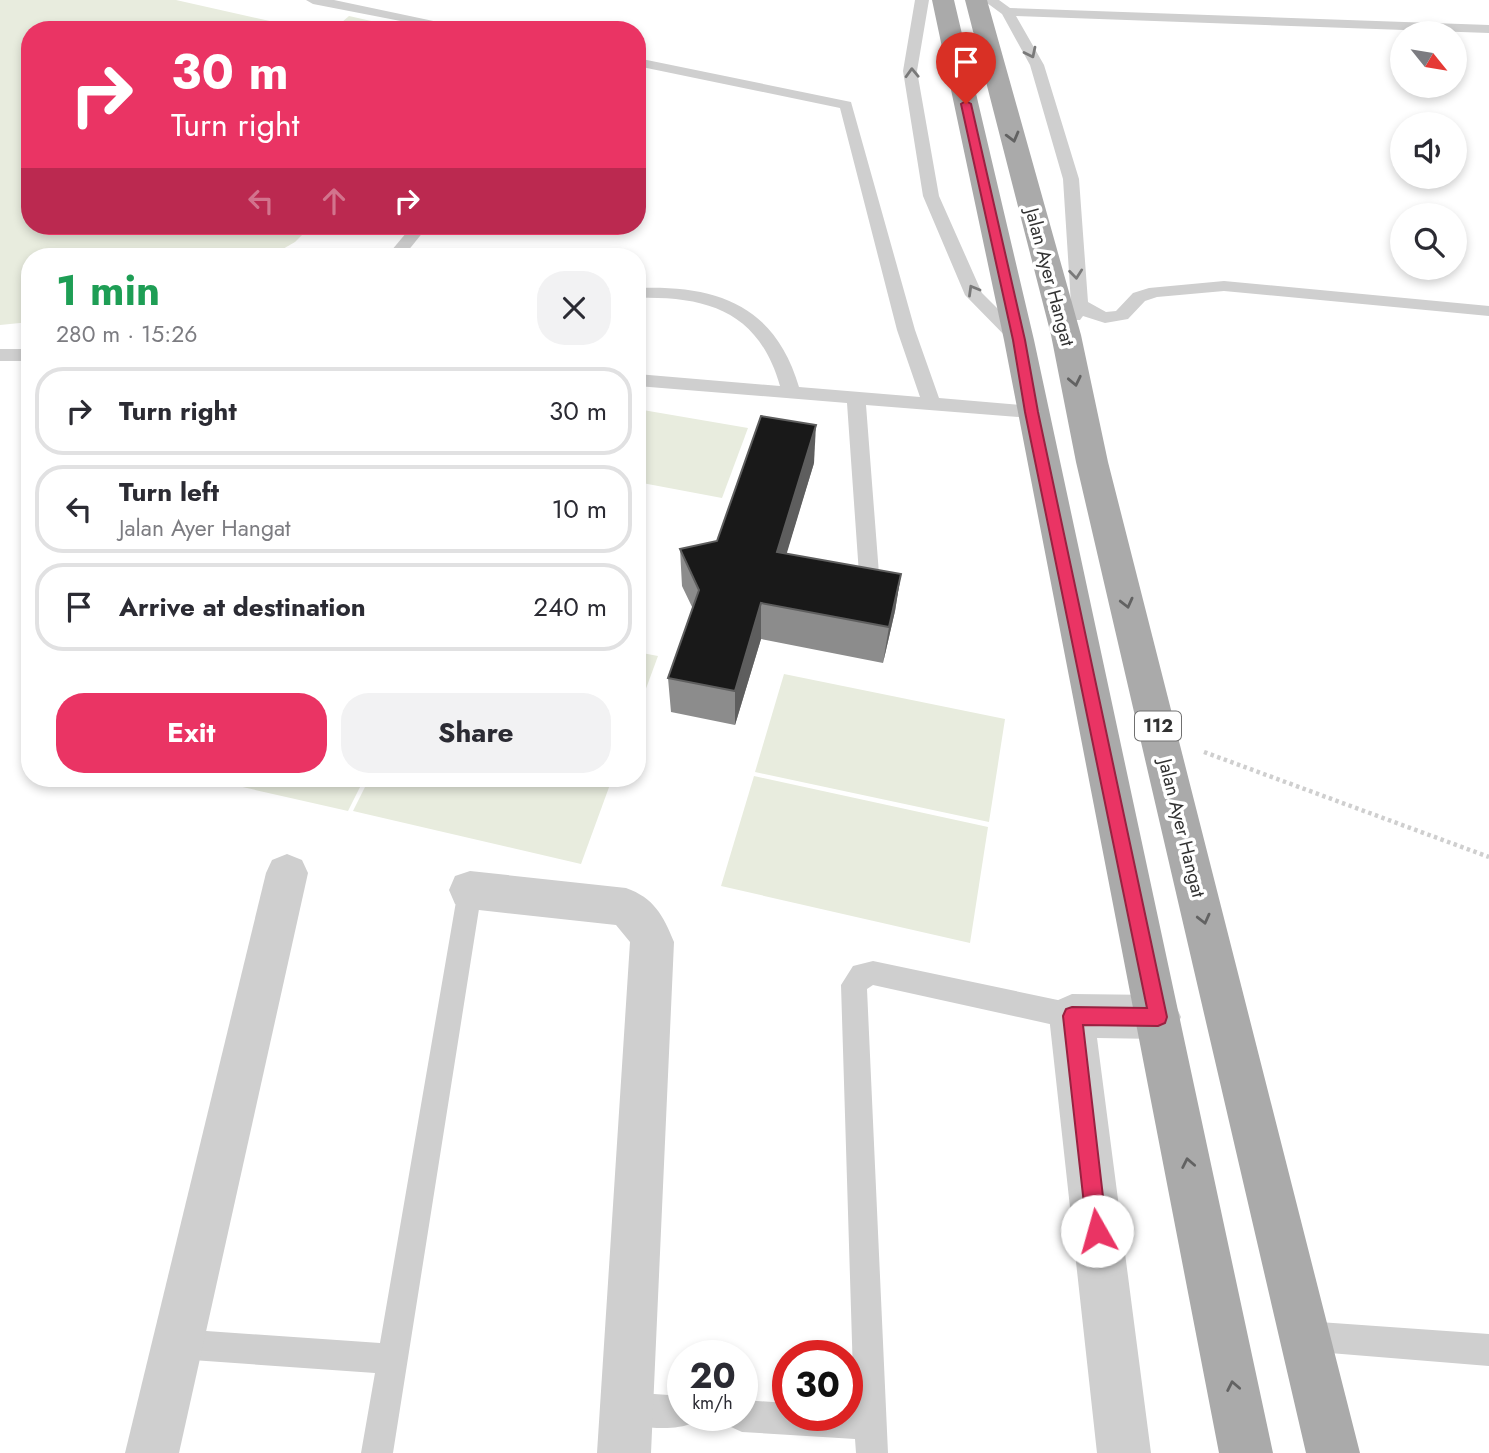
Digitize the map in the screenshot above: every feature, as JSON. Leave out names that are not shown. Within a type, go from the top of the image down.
[{"type":"main road","points":[[943,0],[1019,340],[1031,412],[1246,1453]]},
{"type":"main road","name":"Jalan Ayer Hangat","points":[[992,6],[1073,319],[1092,461],[1333,1453]]},
{"type":"street","points":[[152,1453],[287,873]]},
{"type":"street","points":[[470,890],[626,907],[645,923],[652,942],[626,1431]]},
{"type":"street","points":[[1124,1453],[1072,1016],[1158,1017]]},
{"type":"lane","points":[[313,0],[408,21]]},
{"type":"lane","points":[[922,0],[910,71],[931,196],[974,295],[1019,340]]},
{"type":"lane","points":[[990,0],[992,6],[1489,29]]},
{"type":"lane","points":[[646,64],[846,105],[906,330],[932,405]]},
{"type":"lane","points":[[1073,319],[1089,312],[1105,318],[1122,315],[1139,297],[1155,292],[1224,286],[1489,311]]},
{"type":"lane","points":[[646,293],[702,294],[718,299],[741,313],[770,338],[781,354],[792,394]]},
{"type":"lane","points":[[0,355],[21,355]]},
{"type":"lane","points":[[646,381],[1031,412]]},
{"type":"lane","points":[[856,399],[869,574]]},
{"type":"lane","points":[[377,1453],[470,890]]},
{"type":"lane","points":[[758,1419],[872,1438],[854,985],[862,975],[873,973],[1072,1016]]},
{"type":"lane","points":[[1305,1336],[1489,1350]]},
{"type":"lane","points":[[178,1344],[393,1359]]},
{"type":"lane","points":[[626,1431],[667,1417]]},
{"type":"path","points":[[1160,736],[1489,857]]},
{"type":"shaded area","points":[[0,0],[176,0],[270,21],[21,21],[21,235],[302,235],[285,248],[21,248],[21,323],[0,325]]},
{"type":"shaded area","points":[[349,16],[371,21],[343,21]]},
{"type":"shaded area","points":[[646,411],[748,428],[722,498],[646,484]]},
{"type":"shaded area","points":[[646,654],[658,656],[646,689]]},
{"type":"shaded area","points":[[784,674],[1005,719],[989,822],[755,772]]},
{"type":"shaded area","points":[[754,776],[988,827],[970,943],[721,886]]},
{"type":"shaded area","points":[[242,787],[360,787],[348,811]]},
{"type":"shaded area","points":[[365,787],[609,787],[581,864],[353,811]]},
{"type":"building","points":[[761,416],[816,425],[777,552],[901,574],[889,627],[761,603],[735,691],[668,678],[699,590],[680,549],[717,541]]},
{"type":"route","points":[[966,104],[1019,340],[1031,412],[1158,1017],[1072,1016],[1097,1231]]}]
